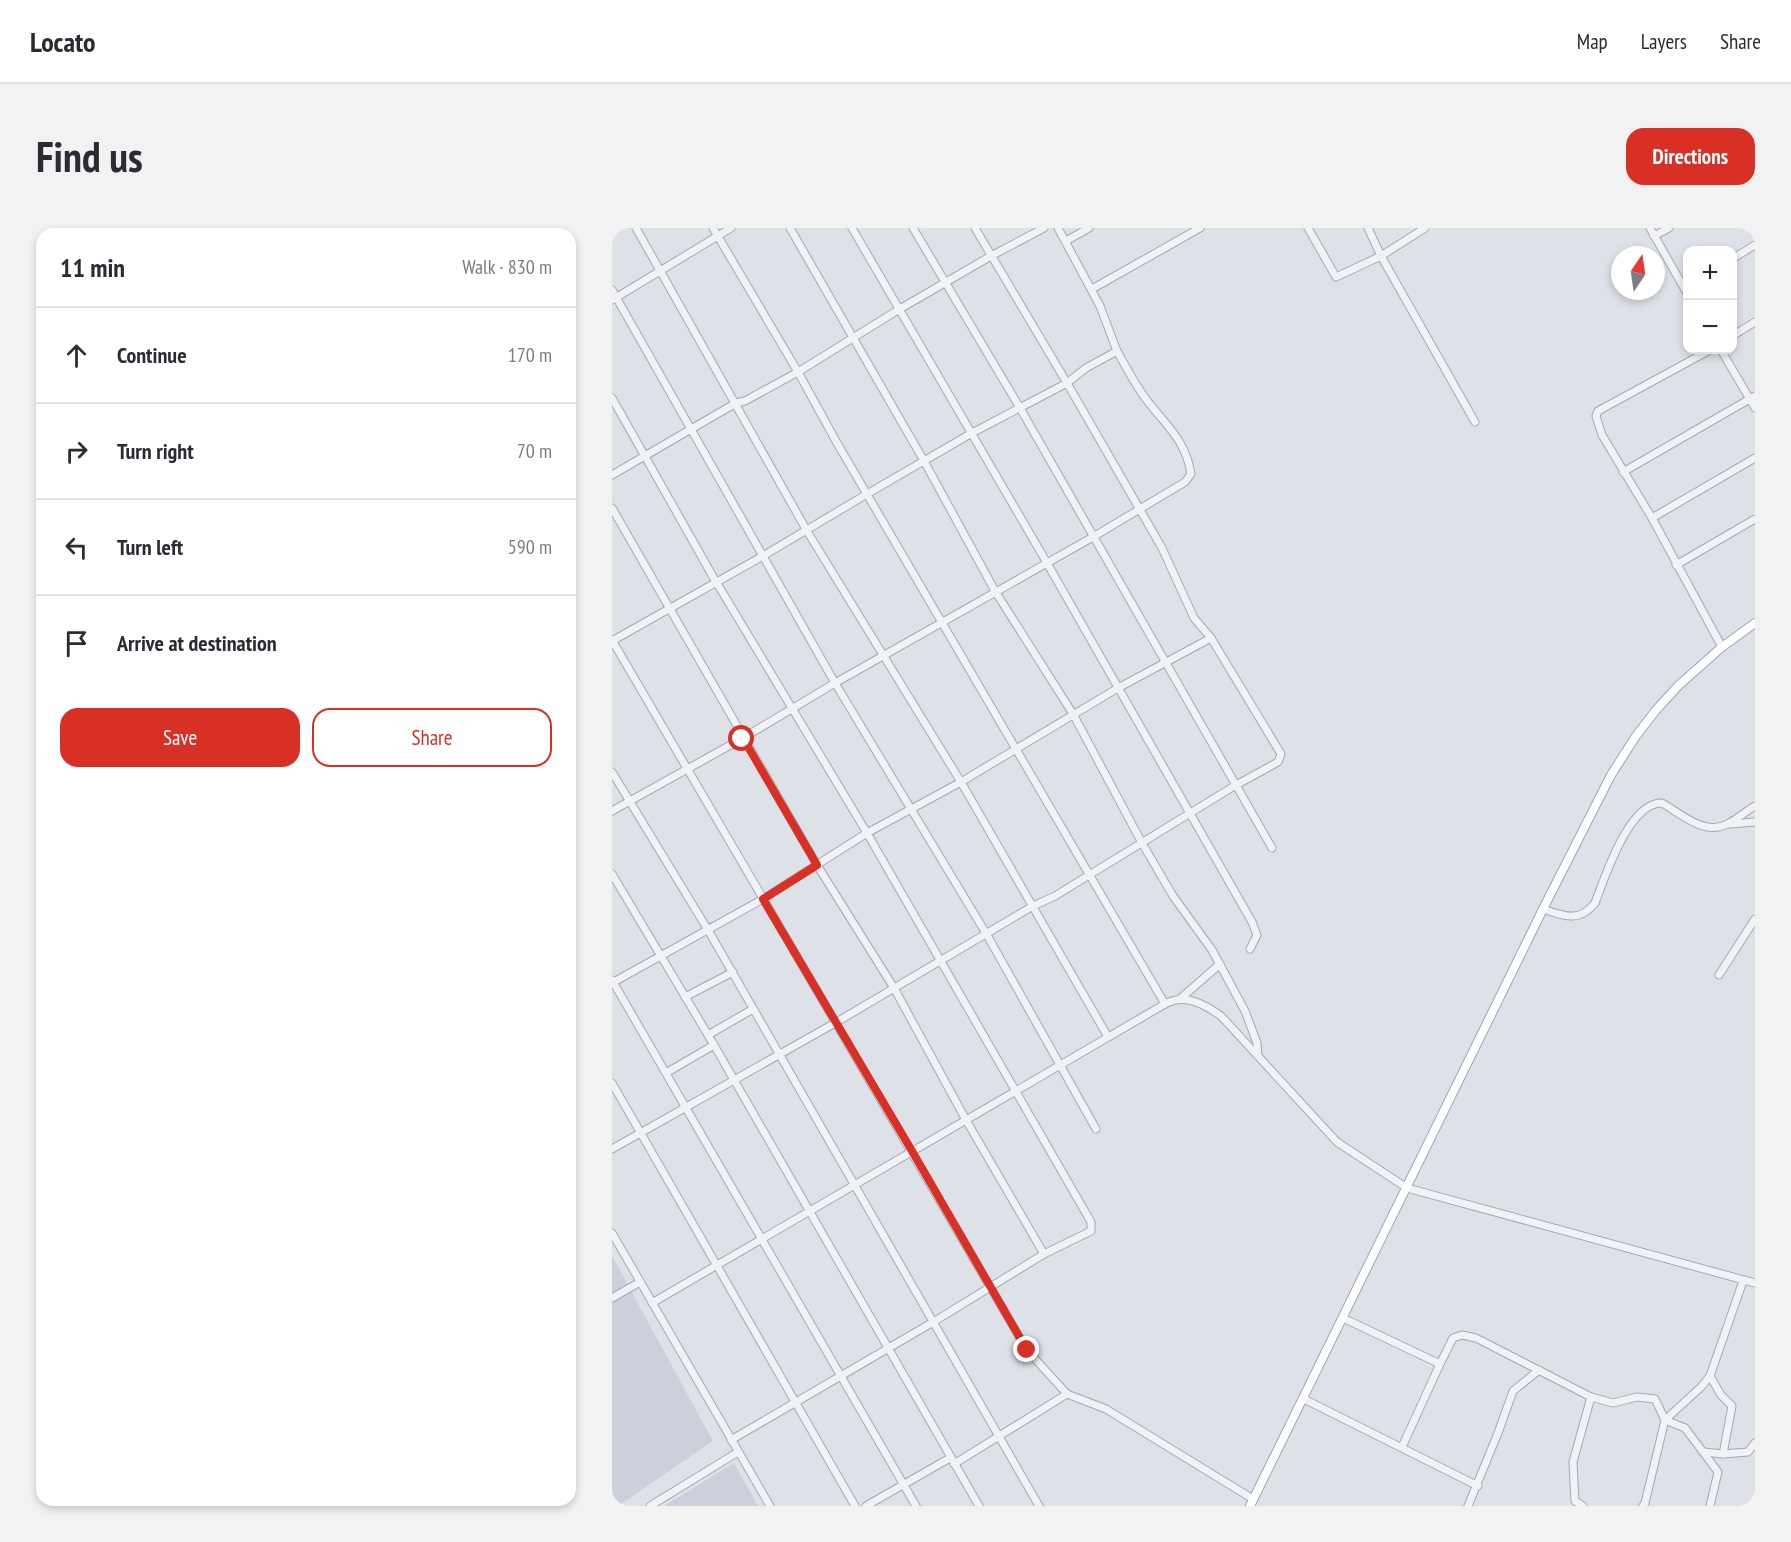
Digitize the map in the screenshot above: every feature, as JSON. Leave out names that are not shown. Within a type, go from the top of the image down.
[{"type":"main road","points":[[1252,1503],[1598,800],[1636,736],[1656,710],[1679,685],[1722,647],[1755,623]]},
{"type":"street","points":[[636,228],[807,531],[961,782],[1108,1037]]},
{"type":"street","points":[[713,228],[1165,1004]]},
{"type":"street","points":[[731,228],[661,272],[613,296],[691,428],[835,682],[987,935],[1096,1128]]},
{"type":"street","points":[[790,228],[924,461],[995,591],[1073,714],[1142,843],[1173,896],[1220,964],[1245,1011],[1257,1043],[1258,1056]]},
{"type":"street","points":[[852,228],[1190,812],[1257,935],[1250,949]]},
{"type":"street","points":[[913,228],[1020,408],[1272,848]]},
{"type":"street","points":[[612,1149],[1089,876],[1236,784],[1278,762],[1281,754],[1211,639],[1194,618],[1162,548],[975,228]]},
{"type":"street","points":[[612,475],[736,403],[745,401],[798,372],[945,282],[1044,228]]},
{"type":"street","points":[[612,811],[743,738],[835,682],[1093,537],[1185,482],[1191,474],[1189,463],[1177,436],[1142,393],[1118,351],[1092,289],[1058,228]]},
{"type":"street","points":[[1066,241],[1089,228]]},
{"type":"street","points":[[1092,289],[1200,228]]},
{"type":"street","points":[[1368,228],[1381,256],[1475,422]]},
{"type":"street","points":[[1311,229],[1336,276],[1381,256],[1425,228]]},
{"type":"street","points":[[1650,228],[1683,285]]},
{"type":"street","points":[[1654,236],[1669,228]]},
{"type":"street","points":[[1737,256],[1755,245]]},
{"type":"street","points":[[1737,333],[1755,322]]},
{"type":"street","points":[[1118,351],[1086,368],[1067,382],[924,461],[807,531],[612,640],[1027,1350],[1067,1394],[1106,1409],[1252,1503]]},
{"type":"street","points":[[1703,354],[1598,411],[1596,416],[1623,472],[1652,518],[1722,647]]},
{"type":"street","points":[[1723,354],[1753,398],[1755,408]]},
{"type":"street","points":[[612,398],[716,582],[867,833],[1014,1092],[1091,1222],[1091,1231],[1044,1254],[935,1321],[731,1440]]},
{"type":"street","points":[[1623,472],[1753,398]]},
{"type":"street","points":[[1652,518],[1755,458]]},
{"type":"street","points":[[612,508],[817,865],[894,988],[966,1120],[1044,1254]]},
{"type":"street","points":[[1676,565],[1755,519]]},
{"type":"street","points":[[916,1506],[763,1238],[612,982],[763,899],[867,833],[961,782],[1118,687],[1211,639]]},
{"type":"street","points":[[612,772],[733,972],[1040,1506]]},
{"type":"street","points":[[1543,909],[1566,917],[1579,915],[1590,908],[1595,903],[1619,844],[1642,813],[1652,805],[1662,803],[1703,828],[1755,822]]},
{"type":"street","points":[[1730,824],[1755,806]]},
{"type":"street","points":[[612,874],[714,1045],[979,1506]]},
{"type":"street","points":[[1719,975],[1755,919]]},
{"type":"street","points":[[652,1303],[1165,1004],[1180,999],[1220,964]]},
{"type":"street","points":[[685,997],[733,972]]},
{"type":"street","points":[[1180,999],[1192,1000],[1208,1006],[1221,1016],[1337,1142],[1407,1188],[1755,1283]]},
{"type":"street","points":[[708,1035],[753,1009]]},
{"type":"street","points":[[666,1073],[714,1045]]},
{"type":"street","points":[[612,1083],[855,1506]]},
{"type":"street","points":[[612,1233],[770,1506]]},
{"type":"street","points":[[1643,1506],[1665,1420],[1710,1376],[1743,1281]]},
{"type":"street","points":[[612,1298],[640,1282]]},
{"type":"street","points":[[1343,1318],[1440,1364]]},
{"type":"street","points":[[1402,1447],[1453,1338],[1462,1335],[1476,1338],[1591,1397],[1613,1402],[1637,1397],[1655,1399],[1665,1420],[1685,1428],[1718,1472],[1710,1506]]},
{"type":"street","points":[[1468,1506],[1478,1486],[1513,1391],[1539,1370]]},
{"type":"street","points":[[1710,1376],[1721,1395],[1732,1406],[1723,1454]]},
{"type":"street","points":[[866,1506],[1001,1437],[1067,1394]]},
{"type":"street","points":[[1583,1506],[1575,1501],[1573,1462],[1591,1397]]},
{"type":"street","points":[[1304,1399],[1478,1486]]},
{"type":"street","points":[[1704,1452],[1723,1454],[1748,1452],[1755,1443]]},
{"type":"street","points":[[650,1506],[738,1452]]},
{"type":"shaded area","points":[[612,1256],[713,1441],[618,1506],[612,1506]]},
{"type":"shaded area","points":[[734,1463],[758,1506],[664,1506]]},
{"type":"route","points":[[742,739],[817,865],[763,899],[1027,1350]]}]
